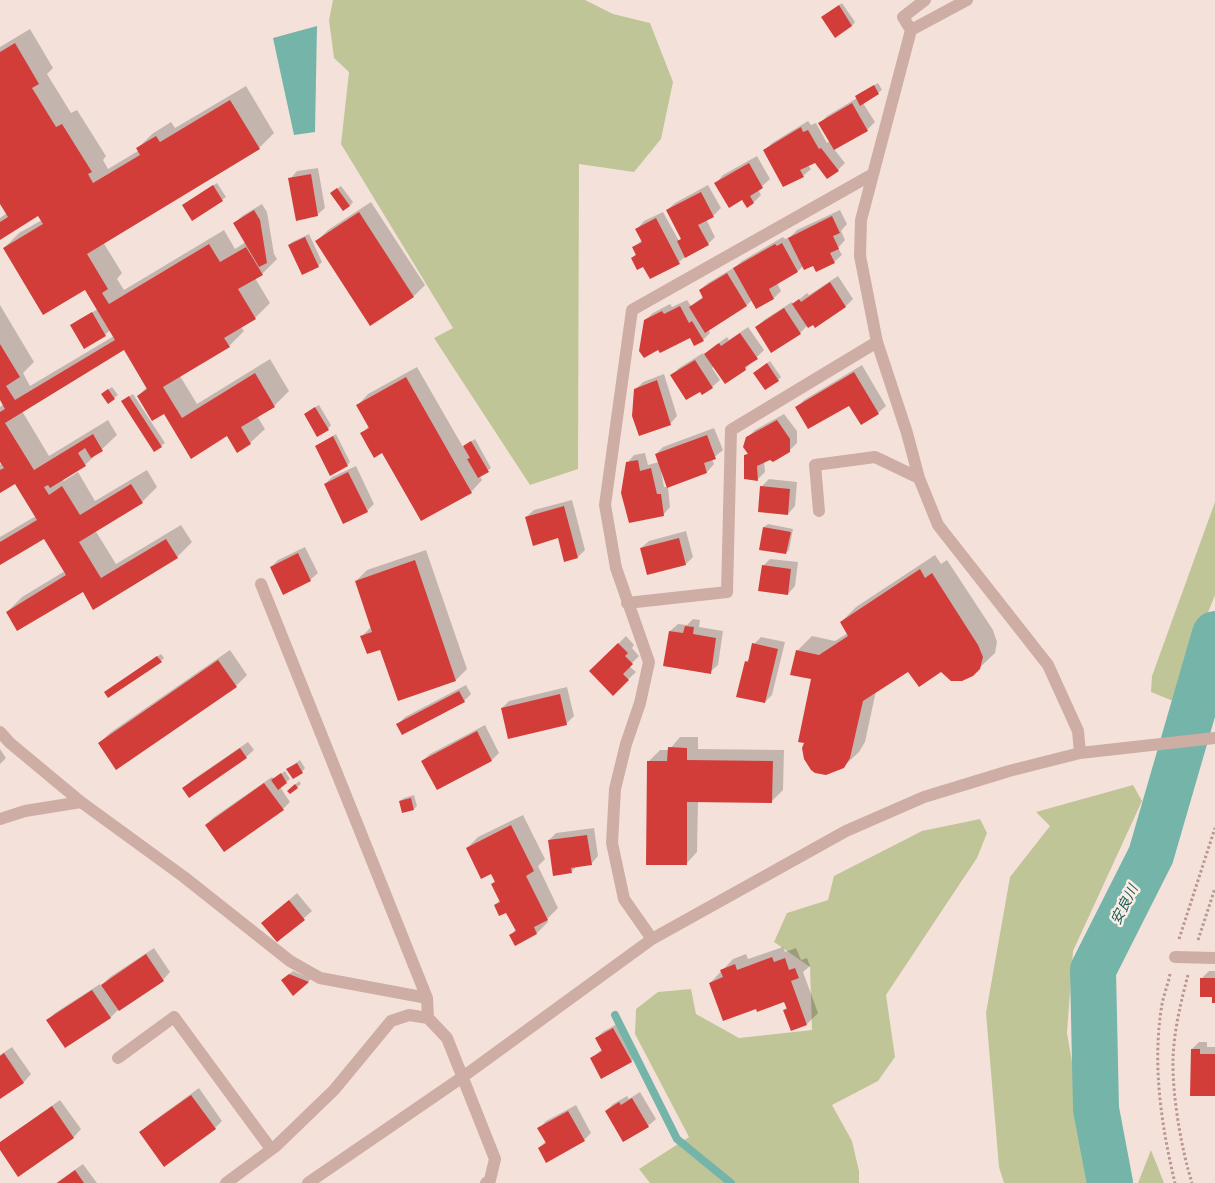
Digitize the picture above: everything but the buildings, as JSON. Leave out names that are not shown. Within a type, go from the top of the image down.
[{"type":"street","points":[[925,0],[903,17],[911,30],[860,220],[860,256],[877,342],[907,433],[919,478],[938,525],[1048,665],[1078,731],[1080,753]]},
{"type":"street","points":[[911,30],[967,0]]},
{"type":"street","points":[[652,939],[624,899],[612,843],[615,789],[626,744],[640,703],[649,662],[627,604],[616,568],[605,505],[632,310],[873,174]]},
{"type":"street","points":[[627,604],[727,592],[731,430],[877,342]]},
{"type":"street","points":[[819,512],[816,465],[875,457],[919,478]]},
{"type":"street","points":[[261,584],[427,998],[428,1018]]},
{"type":"street","points":[[0,732],[10,743],[82,802],[184,877],[290,961],[320,978],[427,998]]},
{"type":"street","points":[[308,1183],[464,1076],[652,939],[854,827],[924,797],[1009,771],[1080,753],[1215,738]]},
{"type":"street","points":[[0,819],[25,811],[82,802]]},
{"type":"street","points":[[1175,957],[1215,958]]},
{"type":"street","points":[[226,1183],[271,1149],[334,1090],[391,1021],[409,1015],[428,1018],[447,1038],[464,1076],[495,1159],[490,1180],[486,1183]]},
{"type":"street","points":[[118,1058],[174,1017],[271,1149]]},
{"type":"path","points":[[1175,1183],[1166,1146],[1161,1112],[1158,1050],[1162,1003],[1181,928],[1215,828]]},
{"type":"path","points":[[1192,1183],[1176,1107],[1173,1058],[1181,1002],[1215,888]]},
{"type":"green space","points":[[333,0],[585,0],[613,14],[650,23],[673,82],[661,139],[634,172],[579,164],[578,469],[530,485],[434,338],[453,328],[341,144],[349,72],[334,58],[329,20]]},
{"type":"green space","points":[[1215,502],[1215,595],[1173,701],[1151,692],[1152,676]]},
{"type":"green space","points":[[1133,785],[1142,801],[1073,951],[1067,1033],[1093,1183],[1004,1183],[999,1167],[986,1013],[1010,877],[1050,826],[1036,812]]},
{"type":"green space","points":[[980,819],[987,833],[977,858],[886,995],[895,1057],[878,1081],[832,1105],[852,1141],[859,1171],[859,1183],[650,1183],[639,1169],[689,1137],[635,1034],[636,1009],[658,992],[691,989],[696,1014],[739,1038],[812,1030],[810,967],[774,942],[787,913],[828,900],[834,876],[922,831]]},
{"type":"green space","points":[[1151,1150],[1164,1183],[1138,1183]]},
{"type":"water","points":[[317,26],[315,132],[294,135],[273,38]]},
{"type":"waterway","name":"安良川","points":[[1110,1183],[1096,1109],[1093,970],[1151,855],[1215,634]]},
{"type":"waterway","points":[[615,1015],[677,1139],[731,1183]]}]
